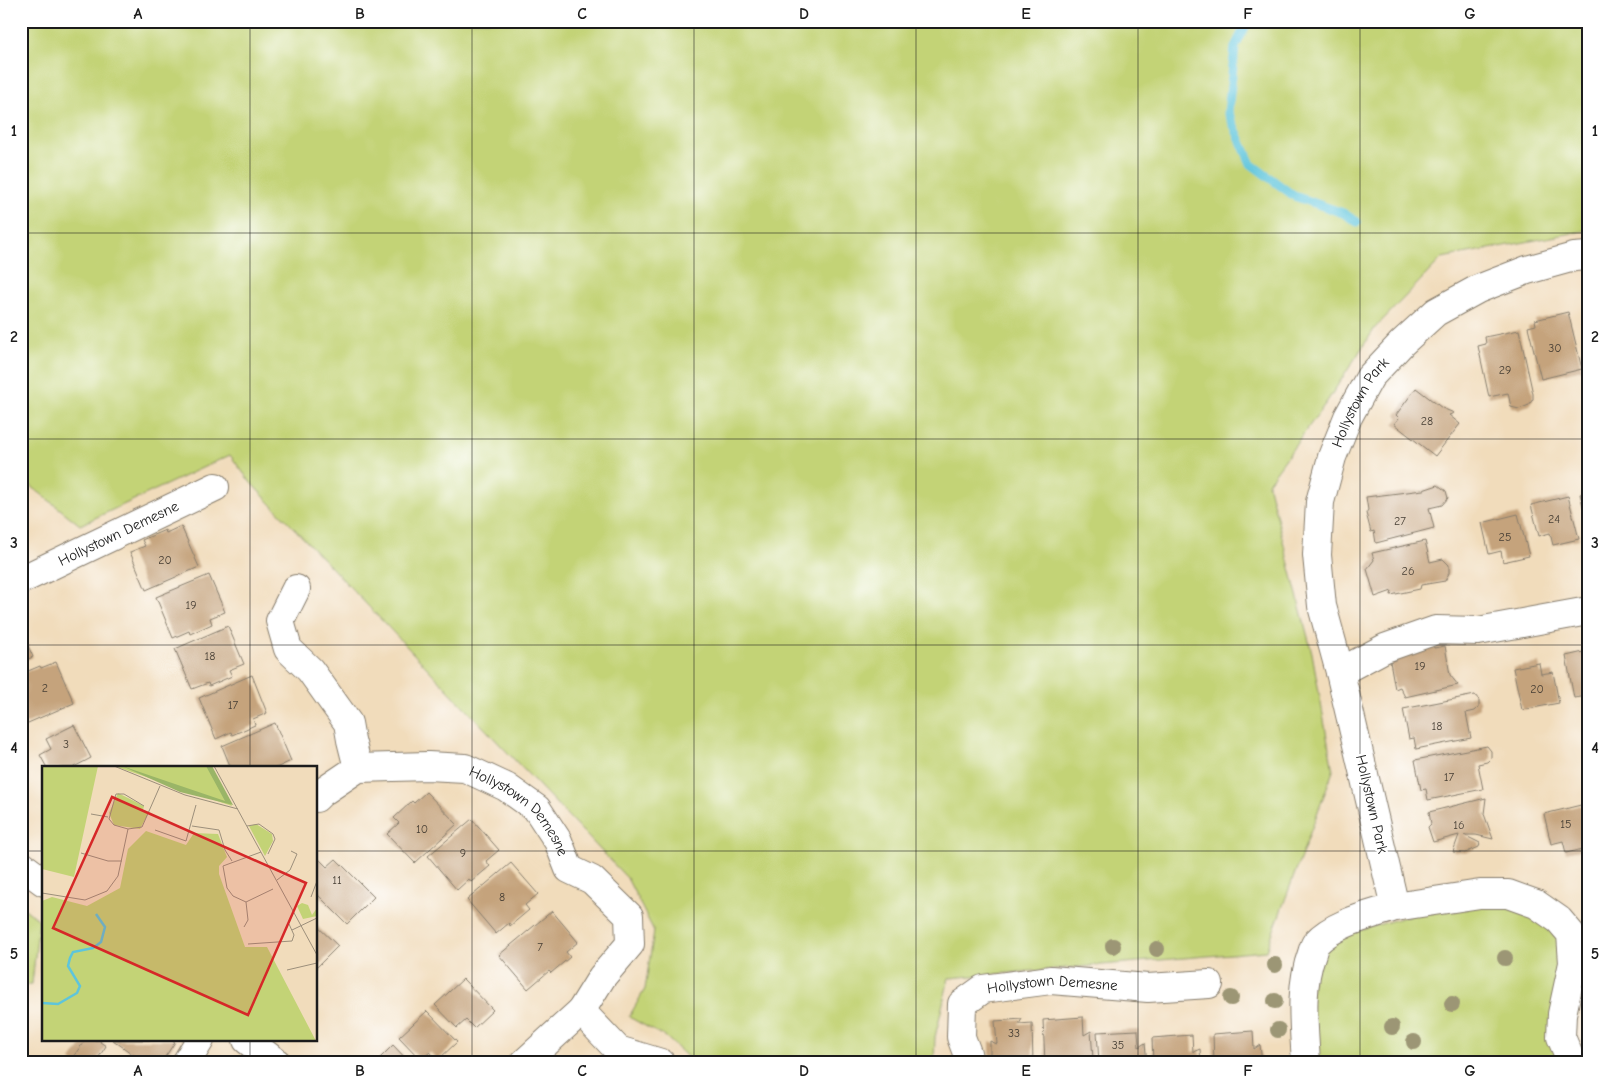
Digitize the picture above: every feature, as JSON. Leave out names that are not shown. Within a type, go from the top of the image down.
[{"type":"street","name":"Hollystown Park","points":[[1396,907],[1340,672],[1322,606],[1317,555],[1320,502],[1332,457],[1348,417],[1370,377],[1402,343],[1436,312],[1478,289],[1526,270],[1574,257],[1588,256]]},
{"type":"street","name":"Hollystown Demesne","points":[[21,580],[215,487]]},
{"type":"street","points":[[296,589],[280,621],[288,649],[310,670],[348,723],[350,740],[358,768],[318,796]]},
{"type":"street","points":[[1340,672],[1385,648],[1436,630],[1478,631],[1588,611]]},
{"type":"street","name":"Hollystown Demesne","points":[[358,768],[428,766],[465,768],[506,787],[537,809],[558,841],[569,869],[592,880],[629,916],[630,944],[602,977],[581,1011],[524,1063]]},
{"type":"street","points":[[21,865],[42,881]]},
{"type":"street","points":[[1306,1063],[1303,1000],[1307,968],[1315,944],[1334,929],[1366,916],[1396,907],[1480,894],[1508,894],[1536,904],[1579,932],[1562,1014],[1561,1037],[1572,1063]]},
{"type":"street","name":"Hollystown Demesne","points":[[969,1063],[968,1053],[960,1037],[962,1004],[982,989],[1051,980],[1148,988],[1209,984]]},
{"type":"street","points":[[581,1011],[618,1050],[661,1063]]},
{"type":"street","points":[[186,1063],[199,1042]]},
{"type":"street","points":[[250,1042],[277,1063]]},
{"type":"green space","points":[[21,21],[1588,21],[1588,230],[1442,258],[1375,328],[1328,400],[1268,483],[1312,653],[1333,771],[1266,951],[949,978],[935,1037],[934,1063],[694,1063],[667,1038],[629,1017],[645,989],[654,931],[627,878],[251,483],[230,455],[80,525],[21,478]]},
{"type":"green space","points":[[1480,894],[1559,920],[1572,1063],[1306,1063],[1315,944]]},
{"type":"green space","points":[[21,906],[39,920],[32,984],[21,985]]},
{"type":"building","points":[[1568,312],[1582,369],[1541,379],[1528,327],[1536,325],[1535,320]]},
{"type":"building","points":[[1588,313],[1588,338],[1587,338],[1582,315]]},
{"type":"building","points":[[1519,330],[1533,399],[1529,405],[1519,409],[1511,407],[1508,393],[1489,397],[1478,346],[1486,344],[1485,337]]},
{"type":"building","points":[[1416,388],[1442,408],[1454,413],[1449,415],[1460,424],[1435,456],[1394,424],[1399,418],[1396,415]]},
{"type":"building","points":[[1438,485],[1446,491],[1448,498],[1442,505],[1429,508],[1434,528],[1376,543],[1374,531],[1371,532],[1366,513],[1368,510],[1366,497],[1423,490]]},
{"type":"building","points":[[1588,492],[1588,522],[1587,522],[1580,494]]},
{"type":"building","points":[[1568,496],[1579,539],[1553,545],[1550,533],[1539,536],[1531,505]]},
{"type":"building","points":[[1518,514],[1529,556],[1503,562],[1501,551],[1489,554],[1482,523]]},
{"type":"building","points":[[181,526],[199,567],[146,590],[130,552],[145,546],[142,540],[165,530],[166,533]]},
{"type":"building","points":[[1425,541],[1430,562],[1443,559],[1449,565],[1449,573],[1445,581],[1421,585],[1420,589],[1391,595],[1392,591],[1375,597],[1367,569],[1374,560],[1372,553]]},
{"type":"building","points":[[209,575],[225,612],[210,618],[212,624],[190,634],[189,631],[173,638],[156,597]]},
{"type":"building","points":[[228,626],[244,664],[229,670],[232,676],[209,686],[208,683],[192,689],[175,649]]},
{"type":"building","points":[[21,630],[33,657],[21,662]]},
{"type":"building","points":[[1433,645],[1434,648],[1445,646],[1450,675],[1458,685],[1405,697],[1400,687],[1395,689],[1389,656]]},
{"type":"building","points":[[1588,651],[1588,696],[1574,698],[1566,656]]},
{"type":"building","points":[[56,662],[74,703],[21,726],[21,674]]},
{"type":"building","points":[[1539,663],[1541,674],[1553,672],[1559,703],[1522,710],[1513,668]]},
{"type":"building","points":[[252,675],[267,713],[253,719],[255,725],[232,735],[231,732],[216,739],[199,698]]},
{"type":"building","points":[[1475,695],[1479,700],[1479,707],[1475,711],[1466,713],[1471,738],[1416,749],[1414,738],[1409,739],[1403,709]]},
{"type":"building","points":[[275,723],[291,761],[280,766],[230,766],[222,746]]},
{"type":"building","points":[[74,725],[91,758],[76,766],[46,766],[40,755],[51,749],[46,739]]},
{"type":"building","points":[[1487,746],[1491,751],[1491,758],[1487,762],[1478,764],[1483,789],[1428,800],[1426,789],[1421,790],[1415,760]]},
{"type":"building","points":[[426,792],[457,824],[415,863],[387,834],[399,823],[394,818],[412,801],[414,803]]},
{"type":"building","points":[[1486,798],[1484,814],[1493,839],[1476,835],[1464,835],[1480,843],[1479,847],[1465,853],[1453,852],[1459,835],[1433,842],[1428,827],[1431,824],[1429,812]]},
{"type":"building","points":[[1581,805],[1588,833],[1588,848],[1566,853],[1563,841],[1551,844],[1544,814]]},
{"type":"building","points":[[472,819],[499,850],[486,861],[490,866],[471,882],[469,879],[457,890],[428,856]]},
{"type":"building","points":[[336,859],[374,897],[347,924],[318,895],[318,860],[327,867]]},
{"type":"building","points":[[511,863],[538,894],[525,905],[529,910],[510,926],[509,923],[496,934],[467,900]]},
{"type":"building","points":[[552,911],[578,942],[566,952],[570,957],[551,973],[549,971],[528,989],[499,955]]},
{"type":"building","points":[[318,927],[338,946],[318,966]]},
{"type":"building","points":[[463,979],[493,1010],[474,1028],[466,1020],[457,1028],[435,1005]]},
{"type":"building","points":[[427,1011],[457,1042],[438,1060],[430,1052],[421,1060],[399,1037]]},
{"type":"building","points":[[1083,1017],[1084,1035],[1091,1031],[1093,1059],[1088,1056],[1090,1063],[1045,1063],[1043,1020]]},
{"type":"building","points":[[1022,1019],[1019,1024],[1032,1023],[1033,1063],[996,1063],[996,1058],[990,1058],[990,1041],[997,1044],[995,1021]]},
{"type":"building","points":[[1138,1030],[1139,1047],[1145,1043],[1147,1063],[1099,1063],[1097,1032]]},
{"type":"building","points":[[1253,1031],[1254,1049],[1260,1045],[1262,1063],[1214,1063],[1213,1034]]},
{"type":"building","points":[[1192,1035],[1193,1052],[1200,1049],[1201,1063],[1153,1063],[1152,1038]]},
{"type":"building","points":[[84,1042],[100,1042],[106,1046],[95,1063],[75,1063],[71,1060]]},
{"type":"building","points":[[116,1042],[175,1042],[161,1063],[145,1063]]},
{"type":"building","points":[[393,1045],[410,1063],[375,1063]]},
{"type":"building","points":[[120,1055],[131,1063],[114,1063]]},
{"type":"waterway","points":[[1248,21],[1235,47],[1228,112],[1251,164],[1294,196],[1343,213],[1357,222]]}]
